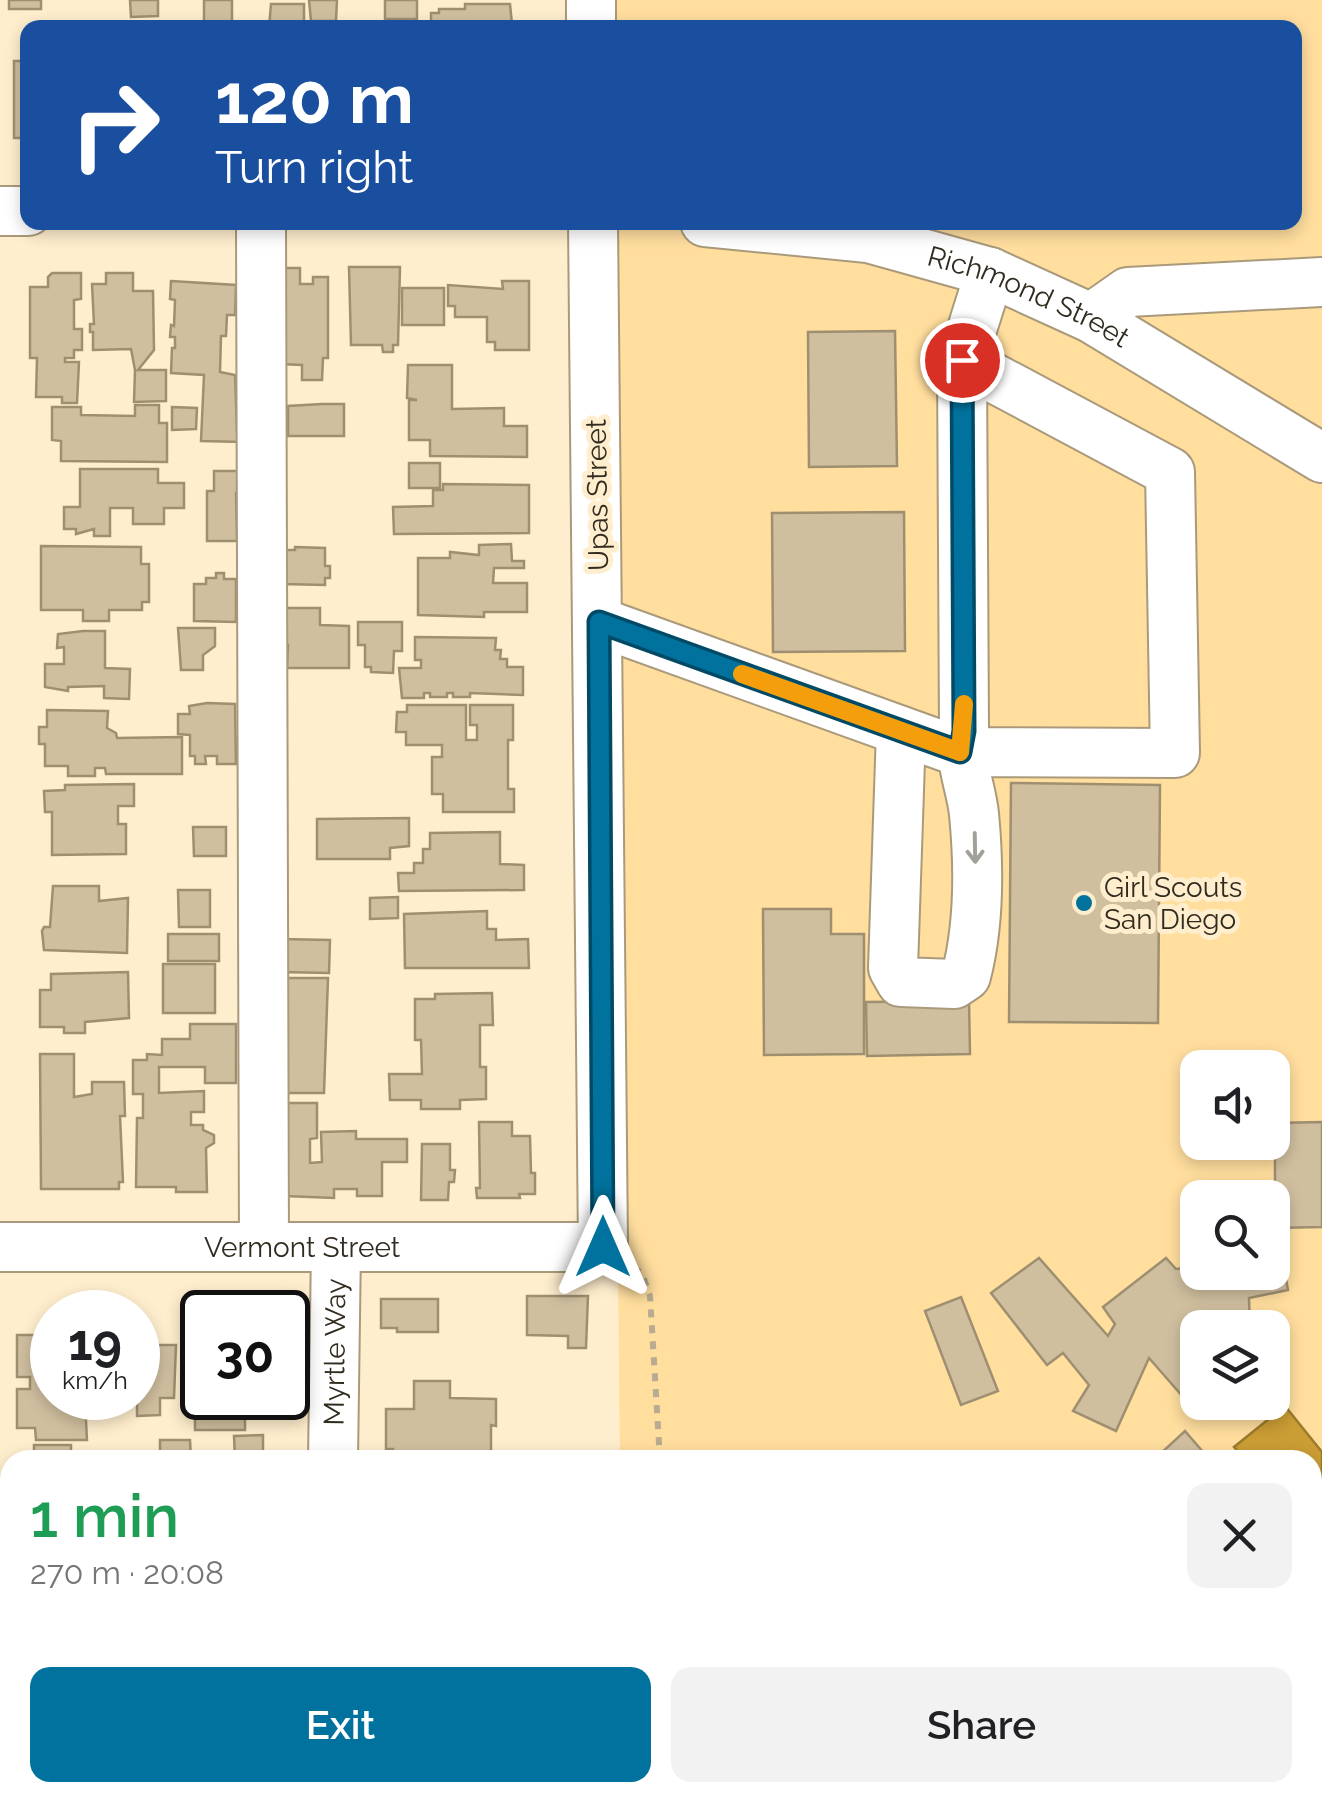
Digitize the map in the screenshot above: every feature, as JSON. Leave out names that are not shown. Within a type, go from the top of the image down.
[{"type":"street","points":[[262,230],[264,1247]]},
{"type":"street","name":"Upas Street","points":[[593,230],[603,1247]]},
{"type":"street","name":"Richmond Street","points":[[786,230],[868,238],[990,272],[1090,318],[1322,458]]},
{"type":"street","points":[[901,731],[893,968],[901,982],[954,984],[966,976],[972,951],[974,812],[960,752],[964,731],[962,360],[990,272]]},
{"type":"street","points":[[1090,318],[1128,292],[1322,282]]},
{"type":"street","points":[[599,622],[960,752],[1175,753],[1170,472],[962,360]]},
{"type":"street","name":"Vermont Street","points":[[0,1247],[603,1247]]},
{"type":"street","name":"Myrtle Way","points":[[333,1450],[336,1247]]},
{"type":"path","points":[[603,1247],[642,1273],[650,1296],[659,1450]]},
{"type":"shaded area","points":[[605,0],[1322,0],[1322,1450],[620,1450],[607,230],[1302,230],[1302,20],[605,20]]},
{"type":"shaded area","points":[[1290,1412],[1320,1450],[1234,1447],[1268,1420],[1290,1420]]},
{"type":"building","points":[[9,0],[41,0],[41,9],[9,9]]},
{"type":"building","points":[[130,0],[158,0],[158,16],[131,17]]},
{"type":"building","points":[[204,0],[232,0],[232,20],[204,20]]},
{"type":"building","points":[[309,0],[337,0],[336,20],[311,20]]},
{"type":"building","points":[[385,0],[417,0],[417,19],[385,19]]},
{"type":"building","points":[[271,4],[304,4],[304,20],[270,20]]},
{"type":"building","points":[[465,4],[510,4],[512,20],[431,20],[431,13],[439,13],[439,9],[465,9]]},
{"type":"building","points":[[14,61],[20,61],[20,138],[14,138]]},
{"type":"building","points":[[349,267],[400,267],[398,345],[393,345],[393,352],[383,352],[382,345],[351,345]]},
{"type":"building","points":[[279,268],[300,268],[300,284],[313,284],[313,277],[328,277],[328,358],[323,358],[322,380],[302,380],[302,365],[280,364]]},
{"type":"building","points":[[52,273],[81,273],[81,299],[74,300],[74,329],[82,329],[82,350],[74,350],[74,358],[65,358],[65,362],[79,362],[77,403],[62,403],[62,397],[36,397],[37,358],[30,358],[30,287],[48,287]]},
{"type":"building","points":[[106,273],[133,273],[133,291],[153,291],[154,350],[138,370],[166,370],[166,401],[134,402],[131,349],[93,350],[92,284],[106,284]]},
{"type":"building","points":[[171,281],[236,285],[235,315],[227,315],[226,336],[221,336],[220,372],[235,375],[237,431],[243,431],[243,442],[201,441],[204,375],[171,373],[175,300],[170,299]]},
{"type":"building","points":[[502,281],[529,281],[529,350],[495,350],[495,342],[487,342],[487,317],[455,317],[455,306],[448,306],[448,285],[503,289]]},
{"type":"building","points":[[402,288],[444,288],[444,325],[402,325]]},
{"type":"building","points":[[895,331],[897,466],[809,467],[808,332]]},
{"type":"building","points":[[408,365],[452,365],[452,409],[504,408],[504,426],[527,426],[527,457],[430,456],[430,440],[409,440],[409,400],[417,400],[407,398]]},
{"type":"building","points":[[344,404],[344,436],[288,436],[288,406]]},
{"type":"building","points":[[135,405],[159,405],[159,423],[167,423],[167,462],[61,461],[61,441],[52,440],[52,407],[81,407],[81,415],[135,416]]},
{"type":"building","points":[[172,407],[197,408],[196,429],[172,430]]},
{"type":"building","points":[[409,463],[440,463],[440,488],[409,488]]},
{"type":"building","points":[[80,469],[158,469],[158,483],[184,483],[184,508],[164,508],[164,524],[133,524],[133,508],[110,508],[110,536],[94,536],[94,529],[76,534],[76,529],[64,529],[64,507],[80,507]]},
{"type":"building","points":[[214,471],[244,471],[244,493],[236,493],[237,541],[207,541],[207,491],[214,491]]},
{"type":"building","points":[[443,484],[529,485],[529,533],[394,534],[393,507],[433,506],[433,490],[443,490]]},
{"type":"building","points":[[904,512],[905,651],[773,652],[772,513]]},
{"type":"building","points":[[511,544],[512,561],[524,561],[524,568],[494,568],[493,583],[527,583],[527,612],[484,612],[484,617],[418,615],[418,558],[450,558],[450,552],[479,555],[479,545]]},
{"type":"building","points":[[41,546],[141,547],[141,564],[149,564],[149,602],[142,602],[142,610],[109,610],[109,621],[83,621],[83,610],[41,610]]},
{"type":"building","points":[[325,548],[330,578],[325,578],[325,585],[282,584],[283,550]]},
{"type":"building","points":[[216,573],[224,573],[224,579],[236,579],[236,622],[194,621],[194,584],[206,584],[206,578],[216,578]]},
{"type":"building","points":[[284,608],[320,608],[320,625],[349,626],[349,668],[287,668],[288,645],[281,645]]},
{"type":"building","points":[[358,622],[402,622],[402,651],[394,651],[393,673],[371,672],[371,667],[365,667],[365,645],[358,645]]},
{"type":"building","points":[[178,628],[215,628],[215,646],[203,655],[203,670],[181,670]]},
{"type":"building","points":[[105,631],[105,668],[130,669],[129,699],[104,698],[104,686],[68,687],[68,691],[45,687],[45,664],[64,664],[64,647],[57,648],[58,634]]},
{"type":"building","points":[[415,637],[496,638],[495,650],[501,650],[500,659],[507,659],[507,667],[523,667],[523,695],[470,693],[470,697],[453,697],[453,693],[447,693],[447,697],[430,697],[430,693],[424,693],[424,698],[402,698],[399,668],[421,668],[421,660],[415,660]]},
{"type":"building","points":[[235,704],[236,764],[217,764],[217,756],[205,756],[206,764],[195,764],[195,756],[190,756],[190,735],[178,734],[178,714],[190,714],[189,706]]},
{"type":"building","points":[[407,705],[466,705],[466,740],[477,740],[477,725],[470,725],[470,705],[513,705],[508,789],[514,789],[514,812],[443,812],[443,794],[432,794],[432,757],[442,757],[442,745],[406,745],[406,732],[396,732],[397,712],[407,712]]},
{"type":"building","points":[[47,710],[108,711],[107,728],[117,738],[182,737],[182,774],[106,774],[105,768],[95,768],[95,776],[68,776],[68,766],[45,766],[45,744],[39,744],[39,727],[47,727]]},
{"type":"building","name":"Girl Scouts San Diego","points":[[1011,783],[1160,785],[1158,1023],[1009,1022]]},
{"type":"building","points":[[134,784],[134,806],[118,806],[118,824],[126,824],[126,854],[52,855],[52,812],[45,812],[44,791],[65,790],[65,785]]},
{"type":"building","points":[[409,818],[409,846],[390,848],[390,859],[317,859],[317,819]]},
{"type":"building","points":[[193,827],[226,827],[226,856],[194,856]]},
{"type":"building","points":[[500,832],[500,864],[524,865],[524,890],[399,891],[398,873],[414,873],[414,863],[423,863],[423,849],[430,849],[430,833]]},
{"type":"building","points":[[53,886],[99,886],[99,901],[128,898],[127,953],[44,950],[42,931],[50,927]]},
{"type":"building","points":[[178,890],[210,890],[210,927],[179,927]]},
{"type":"building","points":[[398,897],[398,918],[370,919],[370,898]]},
{"type":"building","points":[[763,909],[831,909],[831,934],[864,934],[864,1054],[764,1055]]},
{"type":"building","points":[[487,911],[487,929],[496,929],[496,940],[528,939],[529,968],[405,968],[404,914]]},
{"type":"building","points":[[168,934],[219,934],[219,961],[168,961]]},
{"type":"building","points":[[280,939],[330,940],[329,973],[280,972]]},
{"type":"building","points":[[163,964],[215,964],[215,1013],[163,1013]]},
{"type":"building","points":[[128,972],[129,1018],[85,1022],[85,1033],[64,1033],[64,1027],[40,1027],[40,990],[51,990],[51,974]]},
{"type":"building","points":[[287,978],[328,978],[324,1093],[287,1093]]},
{"type":"building","points":[[492,993],[493,1025],[480,1025],[480,1067],[486,1067],[486,1099],[460,1100],[460,1109],[421,1109],[421,1100],[390,1100],[389,1074],[422,1074],[421,1040],[415,1040],[415,999],[435,999],[435,994]]},
{"type":"building","points":[[969,1001],[970,1054],[867,1056],[866,1002]]},
{"type":"building","points":[[190,1024],[236,1024],[236,1083],[205,1083],[205,1067],[159,1067],[159,1093],[204,1091],[204,1112],[191,1112],[191,1125],[203,1125],[203,1130],[214,1135],[214,1143],[206,1148],[207,1192],[136,1187],[137,1118],[143,1118],[143,1094],[133,1094],[133,1060],[147,1060],[147,1054],[162,1055],[162,1039],[190,1039]]},
{"type":"building","points":[[40,1054],[74,1054],[74,1097],[92,1094],[92,1082],[124,1082],[125,1116],[120,1116],[123,1182],[119,1182],[119,1189],[41,1189]]},
{"type":"building","points":[[284,1103],[317,1103],[317,1138],[310,1139],[310,1163],[322,1162],[321,1132],[356,1131],[356,1139],[407,1139],[407,1162],[382,1162],[382,1196],[357,1196],[357,1189],[334,1189],[334,1198],[285,1196]]},
{"type":"building","points":[[479,1122],[512,1122],[512,1136],[530,1136],[535,1194],[477,1198]]},
{"type":"building","points":[[1322,1122],[1322,1227],[1290,1228],[1290,1180],[1275,1180],[1275,1160],[1290,1160],[1290,1123]]},
{"type":"building","points":[[422,1144],[450,1144],[450,1170],[455,1170],[454,1182],[449,1182],[448,1200],[421,1200]]},
{"type":"building","points":[[1039,1258],[1108,1336],[1115,1324],[1103,1307],[1166,1258],[1180,1268],[1180,1290],[1288,1290],[1249,1298],[1249,1310],[1180,1310],[1180,1393],[1149,1358],[1116,1431],[1073,1411],[1089,1385],[1063,1353],[1047,1365],[991,1293]]},
{"type":"building","points":[[527,1296],[588,1296],[586,1348],[568,1348],[568,1336],[527,1335]]},
{"type":"building","points":[[961,1297],[998,1391],[961,1405],[925,1311]]},
{"type":"building","points":[[381,1299],[438,1299],[438,1332],[381,1328]]},
{"type":"building","points":[[17,1335],[30,1335],[30,1377],[17,1377]]},
{"type":"building","points":[[160,1345],[176,1345],[174,1398],[160,1398]]},
{"type":"building","points":[[414,1381],[450,1381],[450,1398],[496,1399],[491,1450],[386,1449],[386,1409],[414,1409]]},
{"type":"building","points":[[17,1389],[30,1389],[30,1420],[86,1420],[87,1440],[36,1440],[35,1428],[17,1428]]},
{"type":"building","points":[[195,1420],[245,1420],[245,1430],[195,1430]]},
{"type":"building","points":[[1185,1431],[1201,1450],[1164,1450]]},
{"type":"building","points":[[263,1435],[263,1450],[235,1450],[234,1436]]},
{"type":"building","points":[[160,1440],[190,1440],[190,1450],[160,1450]]},
{"type":"building","points":[[34,1445],[71,1445],[71,1450],[34,1450]]},
{"type":"slow traffic","points":[[742,674],[960,752],[964,704]]},
{"type":"place","name":"Girl Scouts San Diego","points":[[1084,903]]},
{"type":"route","points":[[603,1247],[599,622],[960,752],[964,731],[962,360]]}]
